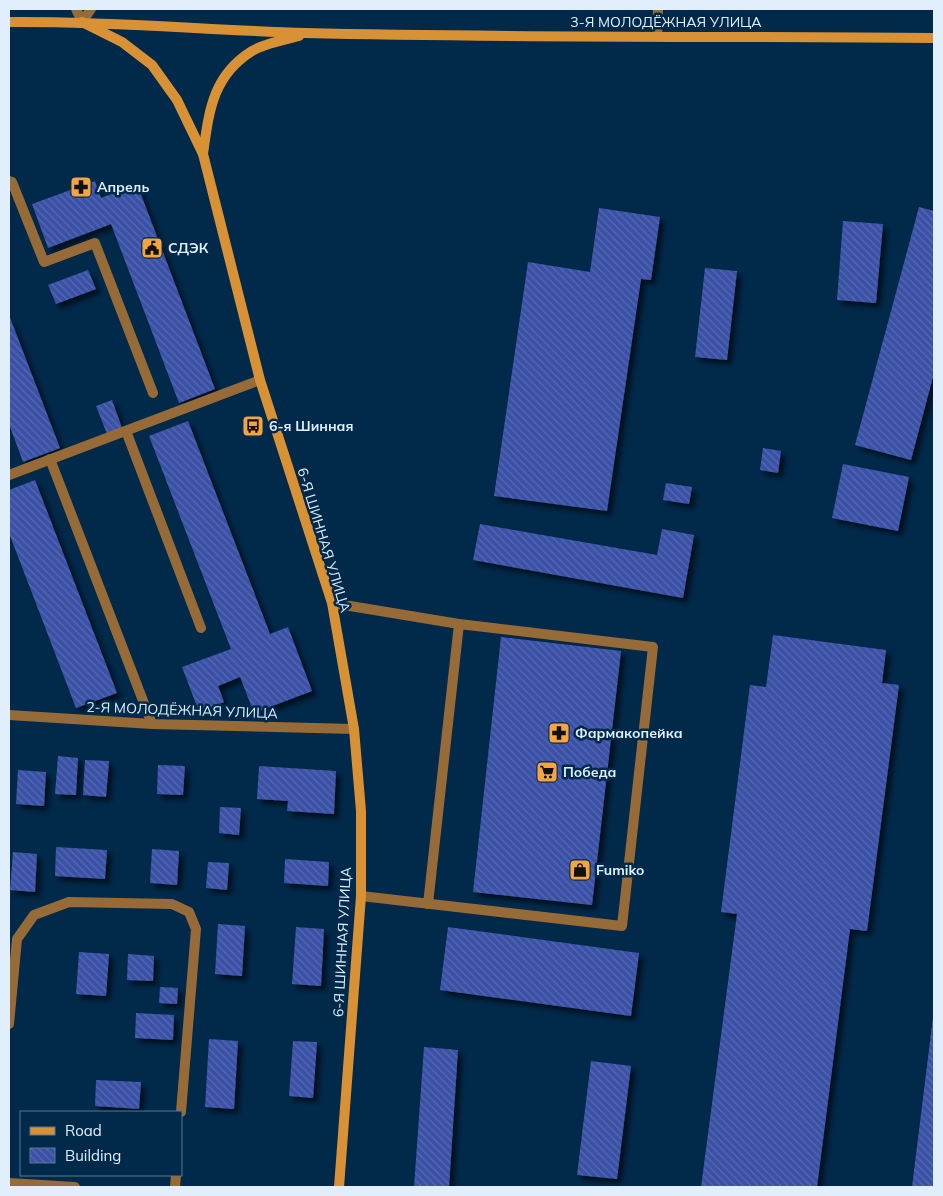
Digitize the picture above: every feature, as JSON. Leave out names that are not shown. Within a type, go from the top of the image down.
[{"type":"main road","name":"3-Я МОЛОДЁЖНАЯ УЛИЦА","points":[[9,22],[82,22],[159,28],[308,33],[934,38]]},
{"type":"main road","name":"6-Я ШИННАЯ УЛИЦА","points":[[82,22],[122,42],[152,65],[177,100],[203,154],[260,380],[332,603],[354,730],[361,811],[360,896],[339,1187]]},
{"type":"main road","points":[[203,154],[210,104],[221,78],[252,51],[308,33]]},
{"type":"street","points":[[76,9],[82,22],[92,9]]},
{"type":"street","points":[[657,36],[658,9]]},
{"type":"street","points":[[9,181],[12,182],[44,262],[95,243],[153,393]]},
{"type":"street","points":[[9,474],[260,380]]},
{"type":"street","points":[[126,431],[201,628]]},
{"type":"street","points":[[50,459],[152,724]]},
{"type":"street","points":[[332,603],[459,624],[653,647],[622,926],[360,896]]},
{"type":"street","points":[[428,904],[459,624]]},
{"type":"street","name":"2-Я МОЛОДЁЖНАЯ УЛИЦА","points":[[9,715],[152,724],[354,730]]},
{"type":"street","points":[[9,1024],[17,939],[34,915],[69,902],[172,904],[189,912],[196,929],[181,1111]]},
{"type":"street","points":[[9,1183],[75,1187]]},
{"type":"building","points":[[95,181],[101,198],[137,184],[215,389],[179,403],[111,224],[48,248],[32,204]]},
{"type":"building","points":[[919,207],[934,211],[934,373],[911,460],[855,445]]},
{"type":"building","points":[[599,208],[660,217],[651,280],[641,279],[607,511],[494,496],[528,262],[590,272]]},
{"type":"building","points":[[843,221],[883,224],[876,303],[837,300]]},
{"type":"building","points":[[705,268],[737,271],[727,360],[695,357]]},
{"type":"building","points":[[88,270],[96,289],[56,304],[48,285]]},
{"type":"building","points":[[9,315],[60,448],[23,462],[9,424]]},
{"type":"building","points":[[112,400],[122,428],[107,434],[96,406]]},
{"type":"building","points":[[188,421],[270,634],[288,627],[312,691],[254,713],[240,677],[218,686],[224,702],[199,712],[182,667],[231,649],[149,436]]},
{"type":"building","points":[[763,448],[781,451],[778,473],[760,470]]},
{"type":"building","points":[[843,464],[909,477],[898,531],[832,518]]},
{"type":"building","points":[[35,480],[117,693],[76,708],[9,533],[9,490]]},
{"type":"building","points":[[666,483],[692,487],[689,504],[663,500]]},
{"type":"building","points":[[480,524],[657,555],[662,529],[694,535],[683,598],[473,560]]},
{"type":"building","points":[[773,635],[886,650],[882,683],[899,685],[867,931],[850,929],[817,1187],[701,1187],[737,914],[721,912],[750,685],[766,687]]},
{"type":"building","name":"Победа","points":[[501,637],[621,651],[592,905],[473,892]]},
{"type":"building","points":[[58,756],[78,758],[76,795],[55,794]]},
{"type":"building","points":[[85,760],[109,761],[106,797],[83,795]]},
{"type":"building","points":[[158,765],[185,766],[183,795],[157,794]]},
{"type":"building","points":[[259,766],[336,771],[334,814],[287,811],[288,801],[257,799]]},
{"type":"building","points":[[18,770],[46,772],[44,806],[16,804]]},
{"type":"building","points":[[220,807],[241,808],[239,835],[219,833]]},
{"type":"building","points":[[56,847],[107,850],[105,879],[55,876]]},
{"type":"building","points":[[152,849],[179,851],[177,885],[150,883]]},
{"type":"building","points":[[13,852],[37,854],[35,892],[10,890]]},
{"type":"building","points":[[285,859],[329,862],[328,886],[284,883]]},
{"type":"building","points":[[208,862],[229,863],[227,890],[206,888]]},
{"type":"building","points":[[218,924],[245,926],[242,976],[215,974]]},
{"type":"building","points":[[296,927],[324,929],[321,986],[292,984]]},
{"type":"building","points":[[448,927],[639,953],[631,1016],[440,990]]},
{"type":"building","points":[[79,952],[109,954],[106,996],[76,994]]},
{"type":"building","points":[[128,954],[154,956],[153,981],[127,980]]},
{"type":"building","points":[[160,987],[178,988],[177,1004],[159,1003]]},
{"type":"building","points":[[136,1013],[174,1015],[173,1040],[135,1038]]},
{"type":"building","points":[[933,1017],[934,1187],[912,1187]]},
{"type":"building","points":[[209,1039],[238,1041],[234,1109],[205,1107]]},
{"type":"building","points":[[293,1041],[317,1042],[313,1098],[289,1096]]},
{"type":"building","points":[[424,1047],[458,1050],[449,1187],[414,1187]]},
{"type":"building","points":[[591,1061],[631,1066],[617,1179],[577,1175]]},
{"type":"building","points":[[96,1080],[141,1082],[139,1109],[95,1106]]},
{"type":"place","name":"Апрель","points":[[81,187]]},
{"type":"place","name":"СДЭК","points":[[152,248]]},
{"type":"place","name":"6-я Шинная","points":[[253,426]]},
{"type":"place","name":"Фармакопейка","points":[[559,733]]},
{"type":"place","name":"Победа","points":[[547,772]]},
{"type":"place","name":"Fumiko","points":[[580,870]]}]
